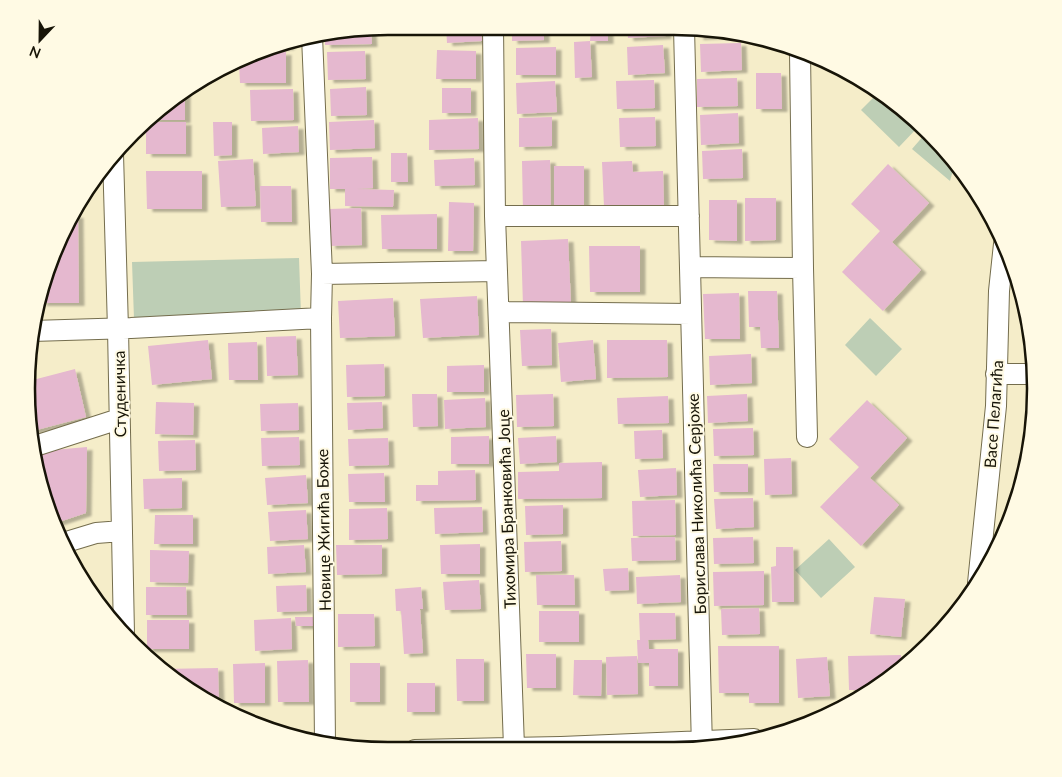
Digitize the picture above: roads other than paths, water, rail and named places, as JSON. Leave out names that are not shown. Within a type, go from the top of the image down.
[{"type":"street","name":"Тихомира Бранковића Јоце","points":[[493,35],[495,216],[514,742]]},
{"type":"street","name":"Борислава Николића Серјоже","points":[[684,35],[702,741]]},
{"type":"street","name":"Новице Жигића Боже","points":[[312,44],[322,274],[325,736]]},
{"type":"street","points":[[800,59],[807,437]]},
{"type":"street","name":"Студеничка","points":[[113,167],[124,623]]},
{"type":"street","points":[[495,216],[689,216]]},
{"type":"street","name":"Васе Пелагића","points":[[980,565],[996,406],[999,291],[1002,259]]},
{"type":"street","points":[[690,267],[803,268]]},
{"type":"street","points":[[322,274],[497,271]]},
{"type":"street","points":[[499,312],[691,314]]},
{"type":"street","points":[[40,331],[118,329],[321,318]]},
{"type":"street","points":[[996,374],[1026,374]]},
{"type":"street","points":[[40,445],[119,419]]},
{"type":"street","points":[[70,542],[96,533],[122,531]]}]
